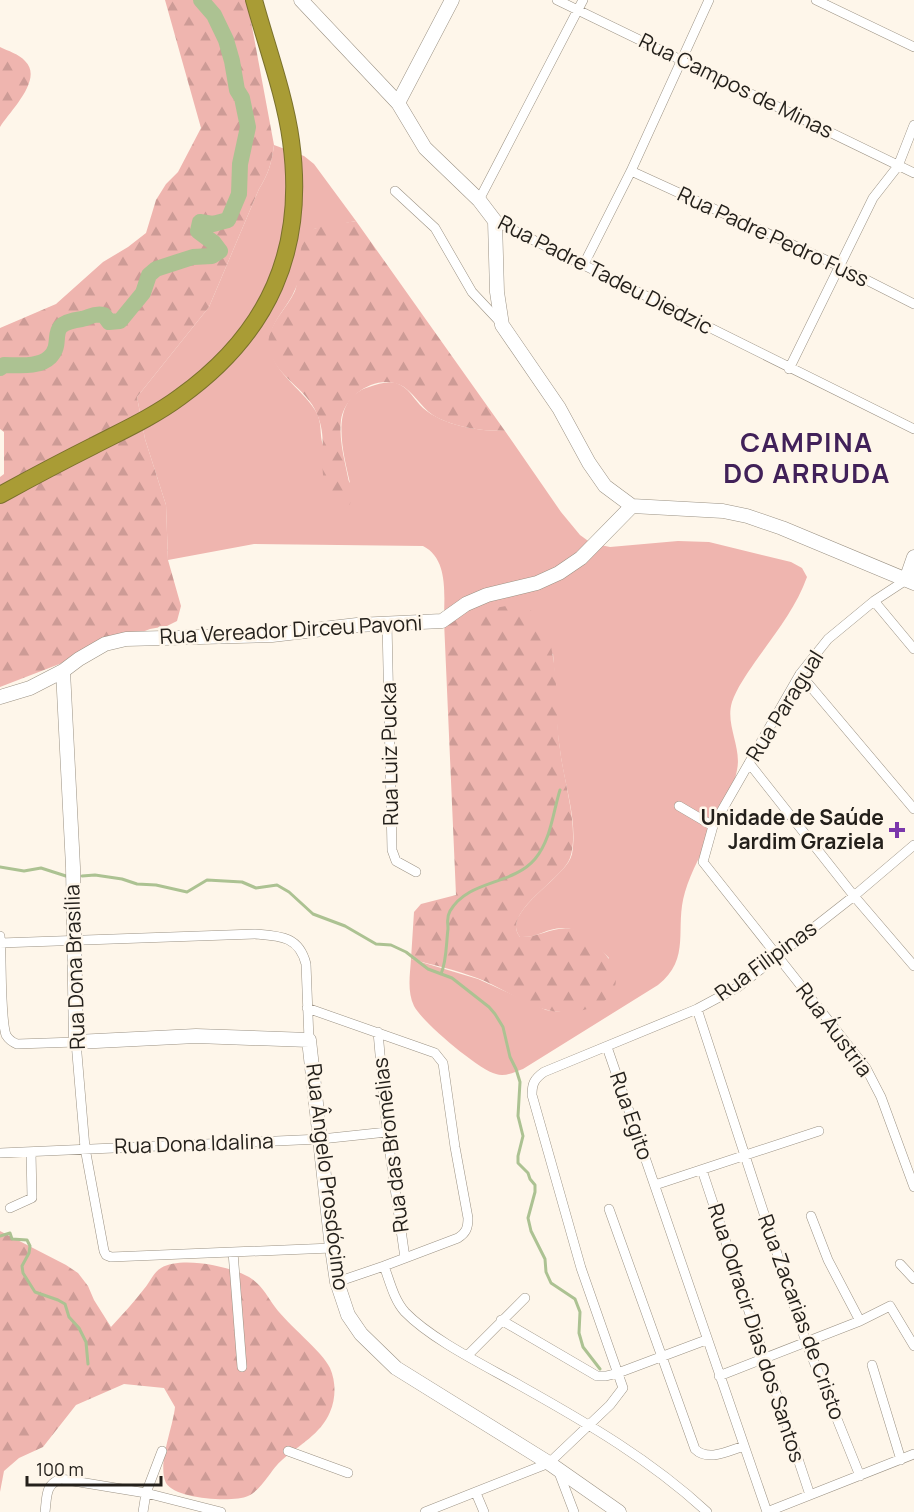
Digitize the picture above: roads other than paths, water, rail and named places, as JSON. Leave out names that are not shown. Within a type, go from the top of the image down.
[{"type":"highway","points":[[0,495],[138,423],[180,398],[225,360],[252,329],[274,291],[290,239],[295,198],[291,140],[254,0]]},
{"type":"street","name":"Rua Padre Tadeu Diedzic","points":[[300,0],[315,6],[398,103],[425,148],[479,200],[495,221],[789,369],[914,429]]},
{"type":"street","points":[[398,103],[452,0]]},
{"type":"street","name":"Rua Campos de Minas","points":[[557,0],[914,173]]},
{"type":"street","points":[[479,200],[583,0]]},
{"type":"street","points":[[583,266],[631,171],[710,0]]},
{"type":"street","points":[[816,0],[914,46]]},
{"type":"street","points":[[789,369],[873,198],[898,166],[914,125]]},
{"type":"street","name":"Rua Padre Pedro Fuss","points":[[631,171],[839,266],[914,304]]},
{"type":"street","points":[[395,190],[435,228],[472,292],[502,325],[559,408],[589,463],[605,486],[632,506],[723,511],[747,516],[782,528],[910,582],[914,557]]},
{"type":"street","points":[[495,221],[497,292],[502,325]]},
{"type":"street","name":"Rua Vereador Dirceu Pavoni","points":[[0,697],[30,688],[63,671],[78,659],[105,644],[126,639],[272,634],[387,623],[442,621],[466,604],[487,595],[537,583],[559,573],[581,558],[632,506]]},
{"type":"street","name":"Rua Paragual","points":[[703,862],[713,826],[800,674],[828,639],[874,601],[910,582]]},
{"type":"street","points":[[874,601],[914,649]]},
{"type":"street","name":"Rua Luiz Pucka","points":[[387,623],[392,850],[396,861],[416,872]]},
{"type":"street","name":"Rua Dona Brasília","points":[[63,671],[73,867],[76,1042],[85,1148],[104,1251],[111,1257],[234,1252]]},
{"type":"street","points":[[800,674],[914,809]]},
{"type":"street","points":[[748,763],[854,896],[914,966]]},
{"type":"street","points":[[679,806],[713,826]]},
{"type":"street","name":"Rua Filipinas","points":[[618,1373],[581,1268],[532,1095],[532,1086],[536,1078],[544,1072],[697,1009],[738,987],[854,896],[914,845]]},
{"type":"street","name":"Rua Áustria","points":[[703,862],[866,1068],[881,1097],[914,1187]]},
{"type":"street","name":"Rua Ângelo Prosdócimo","points":[[73,942],[255,934],[279,936],[289,940],[303,952],[306,964],[309,1040],[332,1248],[337,1282],[348,1316],[361,1334],[396,1368],[554,1467],[620,1512]]},
{"type":"street","points":[[0,936],[3,1020],[6,1035],[11,1042],[17,1044],[196,1036],[309,1040]]},
{"type":"street","points":[[0,943],[73,942]]},
{"type":"street","points":[[307,1008],[378,1032],[435,1053],[440,1057],[443,1063],[468,1218],[468,1227],[464,1234],[337,1282]]},
{"type":"street","name":"Rua Zacarias de Cristo","points":[[697,1009],[806,1342],[860,1476]]},
{"type":"street","name":"Rua das Bromélias","points":[[378,1032],[387,1132],[405,1258]]},
{"type":"street","name":"Rua Egito","points":[[607,1047],[767,1512]]},
{"type":"street","points":[[654,1185],[819,1131]]},
{"type":"street","name":"Rua Dona Idalina","points":[[0,1153],[321,1139],[387,1132]]},
{"type":"street","points":[[10,1208],[32,1198],[32,1152]]},
{"type":"street","name":"Rua Odracir Dias dos Santos","points":[[702,1170],[810,1495]]},
{"type":"street","points":[[609,1209],[695,1449],[701,1455],[708,1456],[744,1446]]},
{"type":"street","points":[[811,1216],[828,1260],[860,1321]]},
{"type":"street","points":[[242,1367],[234,1252],[332,1248]]},
{"type":"street","points":[[900,1264],[914,1279]]},
{"type":"street","points":[[384,1266],[394,1294],[403,1309],[415,1321],[467,1356],[589,1424],[655,1467],[706,1512]]},
{"type":"street","points":[[467,1356],[525,1298]]},
{"type":"street","points":[[719,1376],[860,1321],[890,1306],[914,1346]]},
{"type":"street","points":[[501,1320],[597,1376],[618,1373],[706,1340]]},
{"type":"street","points":[[872,1365],[902,1460]]},
{"type":"street","points":[[425,1512],[554,1467],[589,1424],[610,1405],[623,1388],[618,1373]]},
{"type":"street","points":[[288,1450],[348,1473]]},
{"type":"street","points":[[143,1512],[146,1493],[162,1451]]},
{"type":"street","points":[[767,1512],[914,1454]]},
{"type":"street","points":[[554,1467],[574,1512]]},
{"type":"street","points":[[45,1512],[48,1488],[53,1482],[61,1479],[146,1493],[221,1512]]},
{"type":"street","points":[[476,1493],[484,1512]]},
{"type":"waterway","points":[[0,368],[4,365],[28,365],[45,361],[54,351],[57,334],[63,325],[97,314],[104,315],[109,322],[120,321],[143,293],[149,275],[156,269],[193,257],[212,256],[220,251],[214,243],[198,231],[200,222],[213,224],[228,220],[239,194],[240,164],[248,127],[226,40],[214,15],[201,0]]},
{"type":"waterway","points":[[441,974],[450,911],[468,893],[515,874],[535,859],[548,835],[560,790]]},
{"type":"waterway","points":[[0,867],[24,871],[41,868],[69,877]]},
{"type":"waterway","points":[[82,876],[95,875],[122,879],[137,884],[156,885],[187,892],[207,880],[242,882],[256,888],[277,885],[289,892],[313,914],[345,926],[376,944],[391,945],[406,952],[428,969],[452,978],[489,1007],[503,1027],[510,1057],[520,1082],[518,1116],[523,1136],[518,1163],[535,1185],[528,1218],[531,1231],[545,1259],[546,1272],[551,1283],[575,1299],[580,1312],[579,1333],[583,1347],[600,1369]]},
{"type":"waterway","points":[[0,1236],[10,1233],[12,1239],[27,1240],[30,1246],[22,1266],[23,1273],[35,1292],[65,1304],[69,1317],[79,1328],[86,1342],[88,1364]]},
{"type":"place","name":"Unidade de Saúde Jardim Graziela","points":[[897,830]]},
{"type":"district","name":"CAMPINA DO ARRUDA","points":[[807,458]]}]
